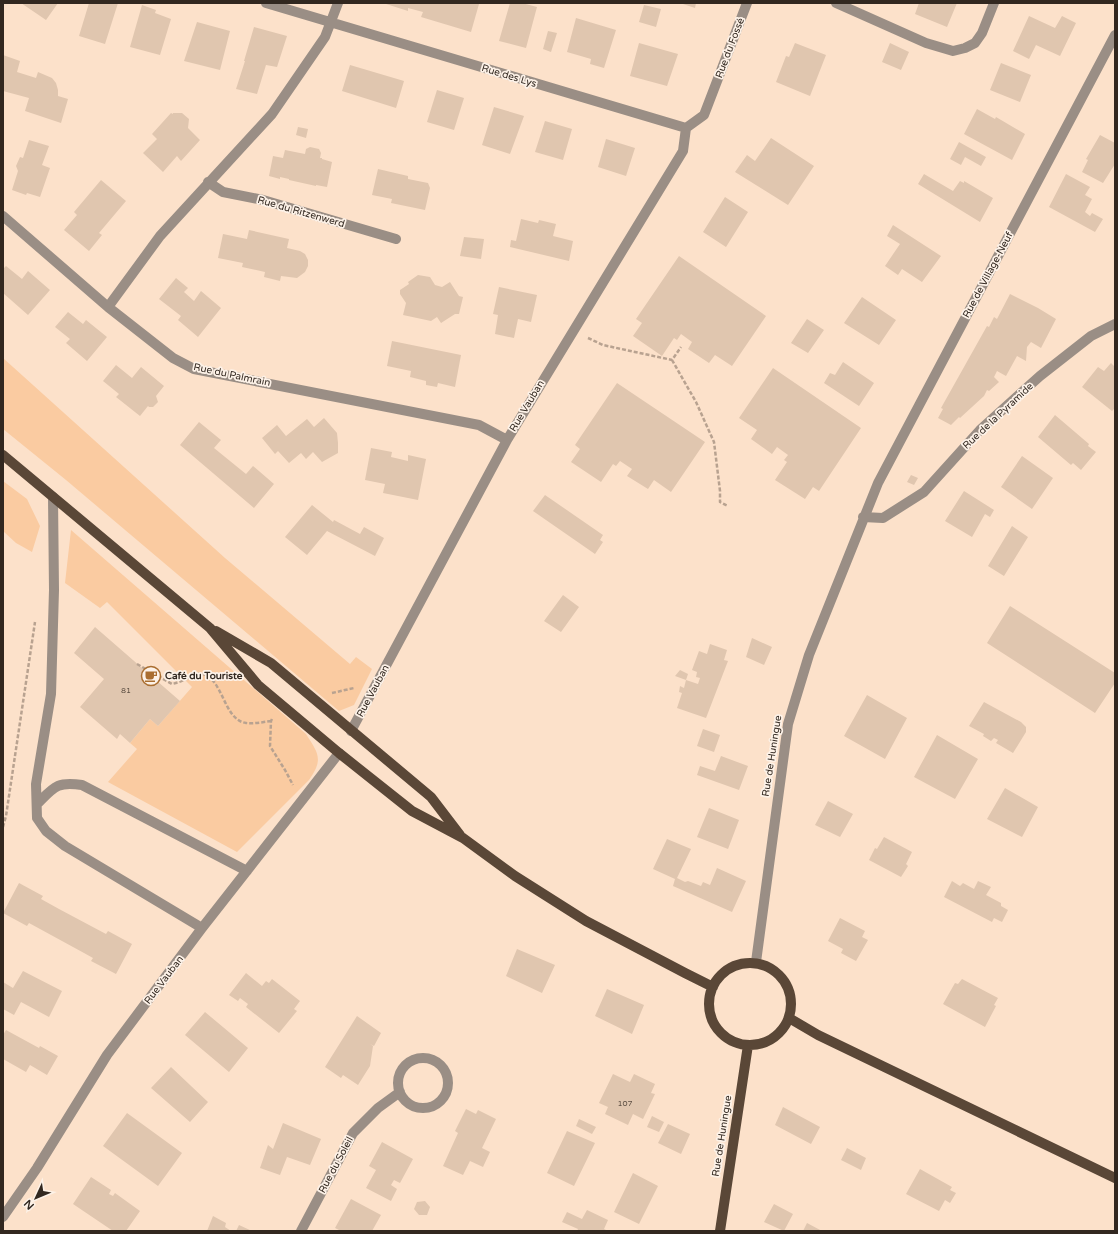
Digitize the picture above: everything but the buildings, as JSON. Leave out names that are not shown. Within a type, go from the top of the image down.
[{"type":"main road","points":[[3,455],[210,628],[271,663],[431,797],[463,838]]},
{"type":"main road","points":[[210,628],[258,685],[339,753],[412,811],[463,838],[516,876],[586,921],[713,986]]},
{"type":"main road","points":[[756,962],[771,968],[783,979],[789,991],[791,1005],[789,1018],[782,1030],[773,1038],[761,1044],[748,1045],[735,1042],[724,1035],[715,1025],[710,1013],[709,999],[713,986],[721,975],[732,967],[756,962]]},
{"type":"main road","points":[[789,1018],[818,1035],[1115,1178]]},
{"type":"main road","name":"Rue de Huningue","points":[[720,1231],[748,1045]]},
{"type":"street","name":"Rue des Lys","points":[[266,3],[686,128]]},
{"type":"street","points":[[108,307],[160,236],[272,114],[325,37],[338,3]]},
{"type":"street","name":"Rue du Fossé","points":[[686,128],[704,115],[747,3]]},
{"type":"street","points":[[836,3],[926,44],[953,51],[976,43],[982,33],[994,3]]},
{"type":"street","name":"Rue de Village-Neuf","points":[[863,517],[878,483],[1115,35]]},
{"type":"street","name":"Rue Vauban","points":[[351,731],[507,440],[683,151],[686,128]]},
{"type":"street","name":"Rue du Ritzenwerd","points":[[208,182],[223,192],[263,200],[396,239]]},
{"type":"street","name":"Rue du Palmrain","points":[[3,216],[108,307],[174,358],[194,369],[479,425],[507,440]]},
{"type":"street","name":"Rue de la Pyramide","points":[[863,517],[883,518],[924,492],[980,430],[1040,376],[1091,336],[1115,324]]},
{"type":"street","points":[[53,497],[54,590],[51,694],[36,784],[37,818],[46,831],[65,846],[202,928]]},
{"type":"street","name":"Rue de Huningue","points":[[756,962],[788,724],[809,655],[863,517]]},
{"type":"street","name":"Rue Vauban","points":[[3,1217],[36,1168],[107,1055],[202,928],[339,753]]},
{"type":"street","points":[[37,804],[54,787],[67,783],[82,785],[247,871]]},
{"type":"street","points":[[424,1058],[432,1060],[439,1064],[445,1071],[448,1086],[440,1101],[434,1105],[426,1108],[418,1108],[404,1099],[400,1092],[398,1084],[402,1069],[408,1063],[416,1059],[424,1058]]},
{"type":"street","name":"Rue du Soleil","points":[[301,1231],[353,1134],[378,1108],[400,1092]]},
{"type":"path","points":[[573,331],[603,345],[672,360],[696,402],[714,442],[720,502],[728,506]]},
{"type":"path","points":[[672,360],[681,347]]},
{"type":"path","points":[[3,827],[6,816],[35,622]]},
{"type":"path","points":[[137,664],[172,684],[185,680],[191,676],[200,674],[207,676],[216,686],[230,711],[244,723],[271,721]]},
{"type":"path","points":[[330,694],[356,687]]},
{"type":"path","points":[[283,706],[271,721],[270,746],[294,788]]},
{"type":"shaded area","points":[[3,358],[225,558],[350,664],[356,657],[372,669],[354,705],[339,711],[66,480],[3,429]]},
{"type":"shaded area","points":[[3,481],[27,499],[40,526],[32,552],[16,543],[3,531]]},
{"type":"shaded area","points":[[71,530],[306,734],[314,746],[318,756],[318,761],[317,767],[309,780],[237,852],[108,782],[137,749],[130,743],[150,719],[158,726],[192,687],[107,602],[100,608],[65,583]]},
{"type":"place","name":"Café du Touriste","points":[[151,676]]}]
